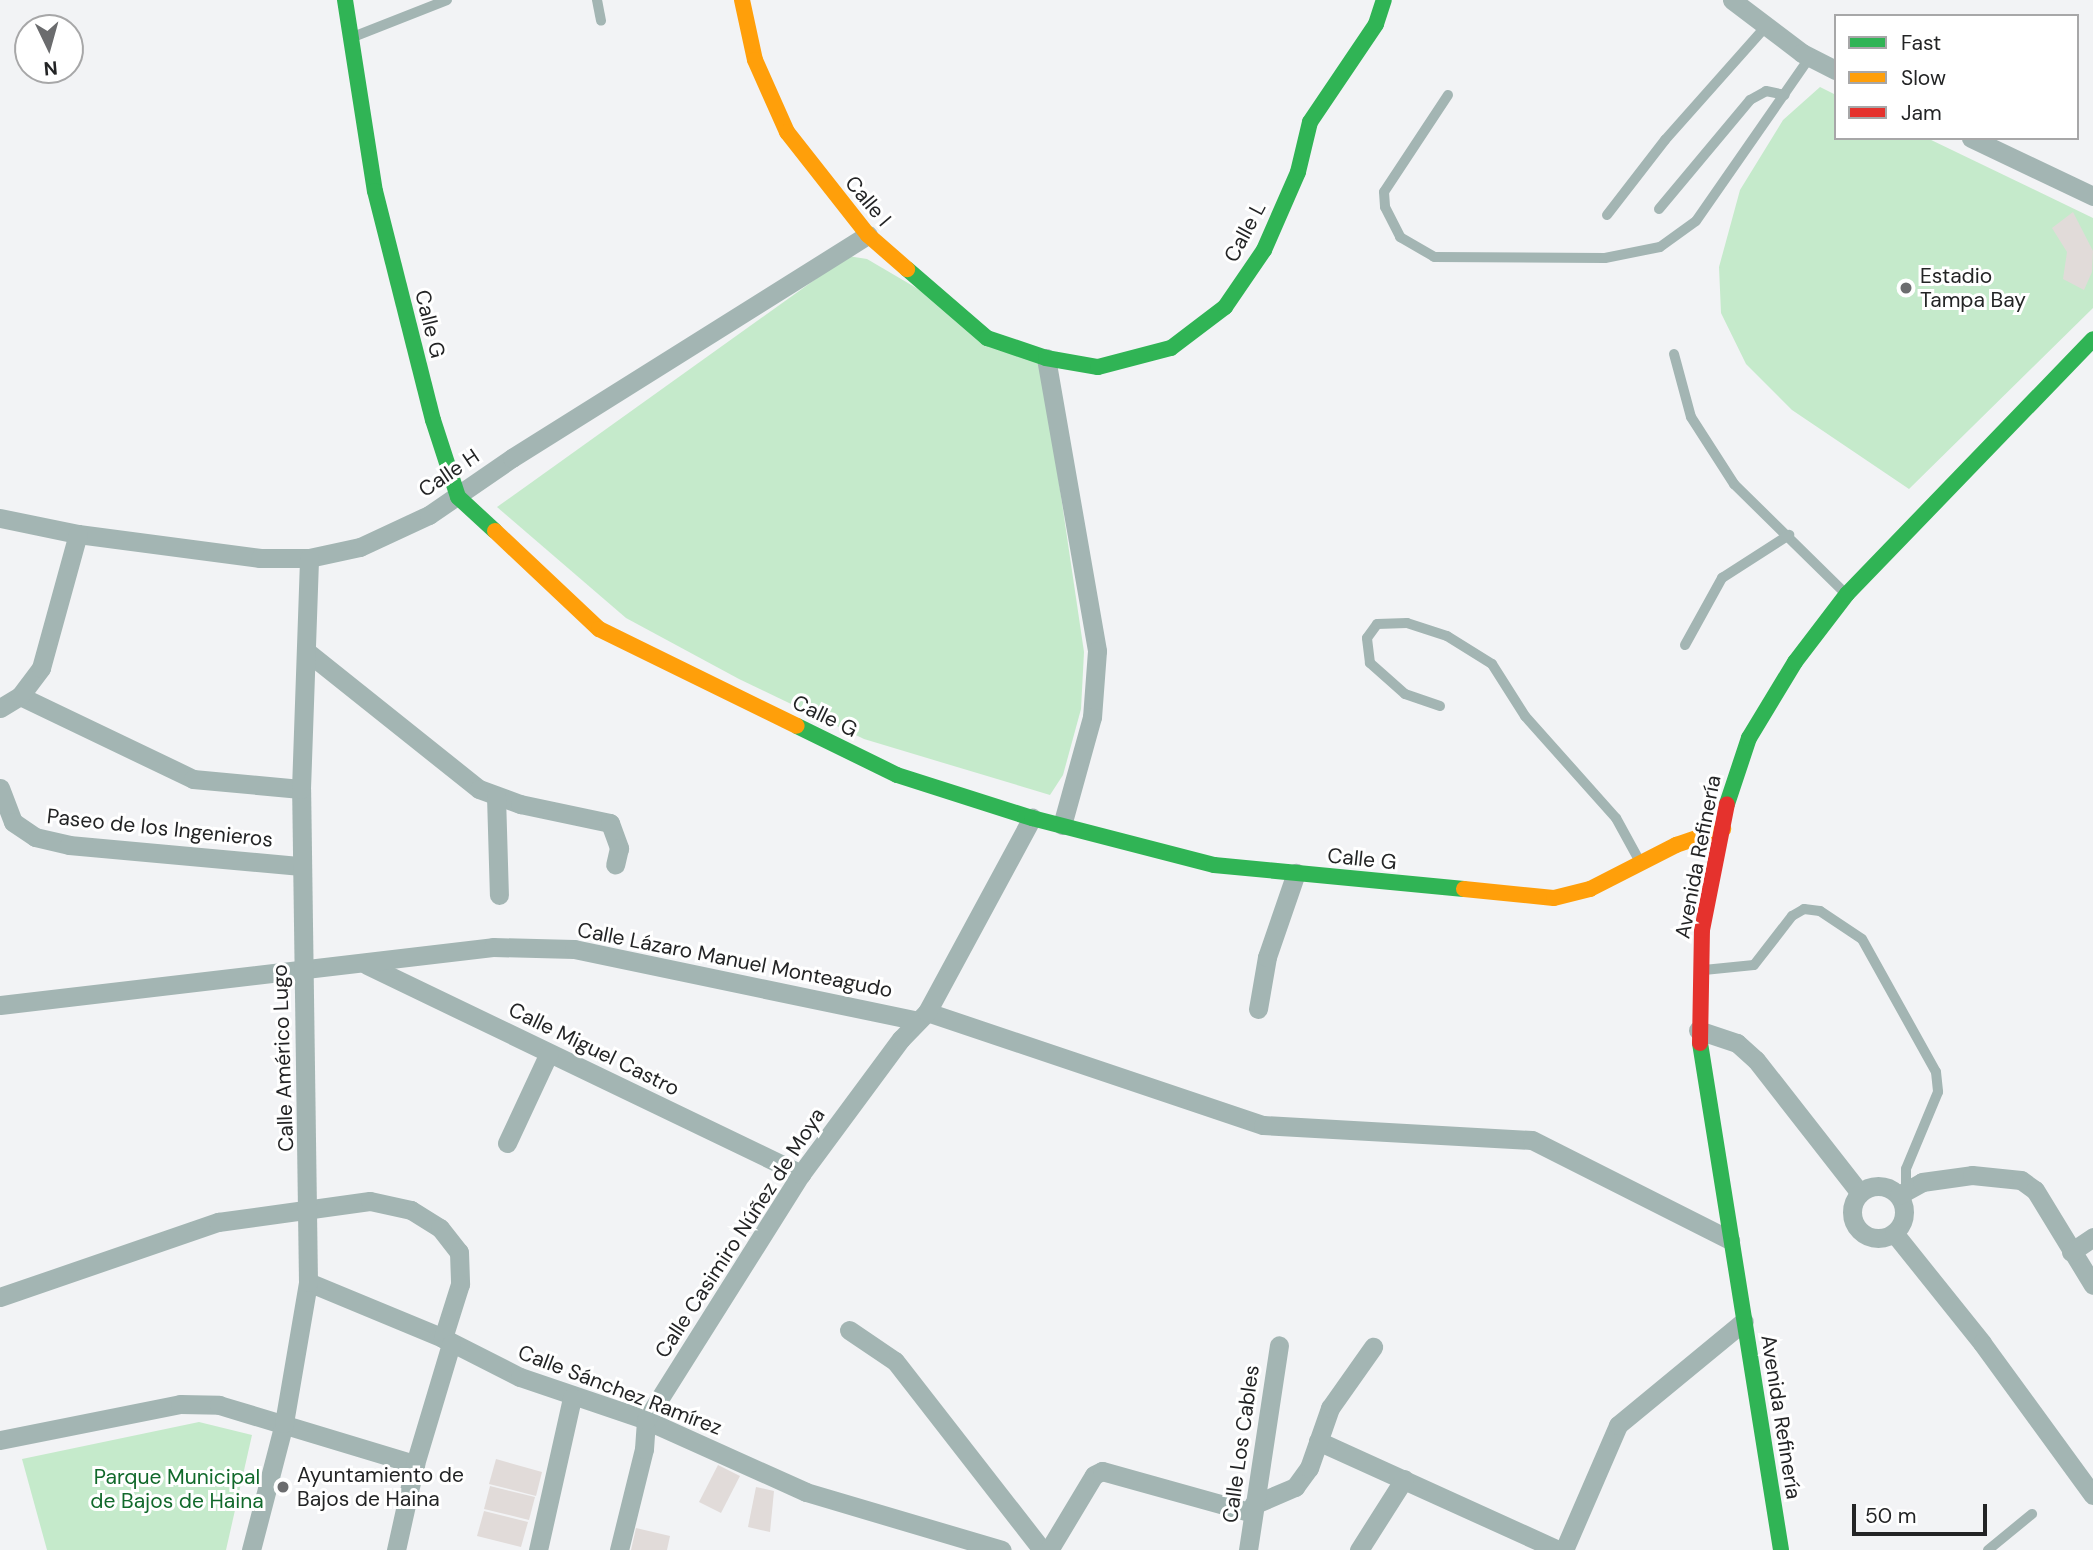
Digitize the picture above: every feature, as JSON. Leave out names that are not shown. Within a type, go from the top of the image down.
[{"type":"street","name":"Calle G","points":[[345,0],[375,191],[433,420],[458,497],[599,629],[897,775],[1032,818],[1214,865],[1555,898],[1590,889],[1641,863],[1723,829]]},
{"type":"street","name":"Calle I","points":[[742,0],[755,60],[787,132],[867,235],[987,338],[1046,358]]},
{"type":"street","name":"Calle L","points":[[1046,358],[1098,367],[1171,348],[1225,307],[1264,250],[1298,172],[1310,122],[1376,24],[1384,0]]},
{"type":"street","points":[[1732,0],[1810,57],[1834,69]]},
{"type":"street","points":[[1974,140],[2093,196]]},
{"type":"street","name":"Calle H","points":[[0,518],[78,534],[260,558],[309,558],[360,547],[458,497],[523,451],[867,235]]},
{"type":"street","name":"Avenida Refinería","points":[[1781,1550],[1698,1030],[1702,930],[1730,786],[1749,738],[1796,662],[1847,594],[2093,339]]},
{"type":"street","points":[[1046,358],[1097,651],[1092,717],[1062,825]]},
{"type":"street","points":[[0,708],[20,696],[41,668],[78,534]]},
{"type":"street","name":"Calle Américo Lugo","points":[[251,1550],[284,1423],[308,1282],[310,1206],[302,967],[301,789],[309,558]]},
{"type":"street","points":[[306,651],[457,774],[496,796],[610,823],[619,848],[615,865]]},
{"type":"street","points":[[20,696],[194,779],[301,789]]},
{"type":"street","name":"Paseo de los Ingenieros","points":[[0,788],[13,822],[35,837],[69,845],[301,866]]},
{"type":"street","points":[[496,796],[499,895]]},
{"type":"street","name":"Calle Casimiro Núñez de Moya","points":[[619,1550],[644,1450],[646,1420],[801,1174],[922,1017],[1032,818]]},
{"type":"street","points":[[1258,1009],[1267,957],[1296,873]]},
{"type":"street","name":"Calle Lázaro Manuel Monteagudo","points":[[0,1005],[162,988],[302,967],[367,965],[493,947],[574,949],[922,1017],[1264,1125],[1532,1140],[1730,1240]]},
{"type":"street","name":"Calle Miguel Castro","points":[[367,965],[801,1174]]},
{"type":"street","points":[[1698,1030],[1737,1043],[1756,1060],[1860,1193]]},
{"type":"street","points":[[507,1143],[549,1053]]},
{"type":"street","points":[[1902,1194],[1922,1181],[1972,1175],[2021,1180],[2035,1190],[2093,1285]]},
{"type":"street","points":[[1894,1233],[1868,1236],[1858,1229],[1853,1204],[1860,1193],[1872,1186],[1887,1187],[1902,1194]]},
{"type":"street","points":[[1894,1233],[1904,1215],[1902,1194]]},
{"type":"street","points":[[0,1297],[218,1222],[310,1206],[370,1201],[411,1210],[440,1228],[459,1252],[460,1284],[396,1550]]},
{"type":"street","points":[[1894,1233],[1982,1343],[2093,1495]]},
{"type":"street","points":[[2071,1252],[2093,1237]]},
{"type":"street","name":"Calle Sánchez Ramírez","points":[[308,1282],[572,1398],[646,1420],[806,1492],[1002,1550]]},
{"type":"street","points":[[1564,1550],[1618,1425],[1744,1321]]},
{"type":"street","points":[[849,1330],[895,1361],[1042,1550]]},
{"type":"street","name":"Calle Los Cables","points":[[1248,1550],[1279,1345]]},
{"type":"street","points":[[1049,1550],[1094,1475],[1102,1471],[1253,1509],[1295,1487],[1309,1468],[1329,1408],[1373,1348]]},
{"type":"street","points":[[538,1550],[572,1398]]},
{"type":"street","points":[[0,1440],[180,1404],[219,1405],[415,1464]]},
{"type":"street","points":[[1318,1441],[1558,1550]]},
{"type":"street","points":[[1359,1550],[1404,1479]]},
{"type":"lane","points":[[351,38],[447,0]]},
{"type":"lane","points":[[597,0],[601,21]]},
{"type":"lane","points":[[1607,215],[1665,140],[1767,25]]},
{"type":"lane","points":[[1448,95],[1384,192],[1385,207],[1400,237],[1434,257],[1563,260],[1644,252],[1660,247],[1696,222],[1810,57]]},
{"type":"lane","points":[[1659,209],[1750,100],[1766,90],[1785,94]]},
{"type":"lane","points":[[1674,354],[1691,417],[1734,484],[1847,594]]},
{"type":"lane","points":[[1685,645],[1722,578],[1789,535]]},
{"type":"lane","points":[[1440,706],[1405,694],[1370,663],[1367,638],[1377,624],[1407,623],[1447,636],[1492,664],[1525,716],[1616,818],[1641,863]]},
{"type":"lane","points":[[1700,970],[1754,965],[1792,916],[1804,909],[1820,911],[1862,939],[1937,1072],[1938,1092],[1906,1169],[1902,1194]]},
{"type":"lane","points":[[1989,1550],[2032,1514]]},
{"type":"green space","name":"Estadio Tampa Bay","points":[[1820,87],[1834,94],[1834,140],[1931,140],[2093,218],[2093,308],[1909,489],[1792,410],[1746,364],[1721,313],[1719,267],[1740,190],[1783,120]]},
{"type":"green space","points":[[848,256],[867,259],[1041,361],[1084,652],[1081,709],[1063,775],[1050,795],[864,739],[739,679],[626,618],[497,507]]},
{"type":"green space","name":"Parque Municipal de Bajos de Haina","points":[[199,1422],[252,1435],[226,1550],[47,1550],[22,1459]]},
{"type":"building","points":[[2073,212],[2093,251],[2092,272],[2084,290],[2063,279],[2067,252],[2052,228]]},
{"type":"building","points":[[496,1459],[542,1472],[536,1496],[489,1484]]},
{"type":"building","points":[[718,1465],[740,1476],[721,1513],[699,1502]]},
{"type":"building","points":[[490,1486],[535,1497],[529,1520],[484,1509]]},
{"type":"building","points":[[756,1487],[774,1491],[770,1532],[748,1527]]},
{"type":"building","points":[[484,1511],[528,1522],[521,1547],[477,1536]]},
{"type":"building","points":[[636,1528],[670,1536],[667,1550],[631,1550]]},
{"type":"traffic: fast","points":[[345,0],[375,191],[433,420],[458,497],[495,531]]},
{"type":"traffic: fast","points":[[907,269],[987,338],[1046,358],[1098,367],[1171,348],[1225,307],[1264,250],[1298,172],[1310,122],[1376,24],[1384,0]]},
{"type":"traffic: fast","points":[[1727,804],[1749,738],[1795,662],[1847,594],[2093,339]]},
{"type":"traffic: fast","points":[[797,726],[897,775],[1032,818],[1214,865],[1464,889]]},
{"type":"traffic: fast","points":[[1700,1043],[1781,1550]]},
{"type":"traffic: slow","points":[[742,0],[755,60],[787,132],[868,235],[907,269]]},
{"type":"traffic: slow","points":[[495,531],[599,629],[797,726]]},
{"type":"traffic: slow","points":[[1464,889],[1554,898],[1590,889],[1676,845],[1723,829]]},
{"type":"traffic: jam","points":[[1700,1043],[1702,930],[1727,804]]},
{"type":"place","name":"Estadio Tampa Bay","points":[[1906,288]]},
{"type":"place","name":"Ayuntamiento de Bajos de Haina","points":[[283,1487]]}]
